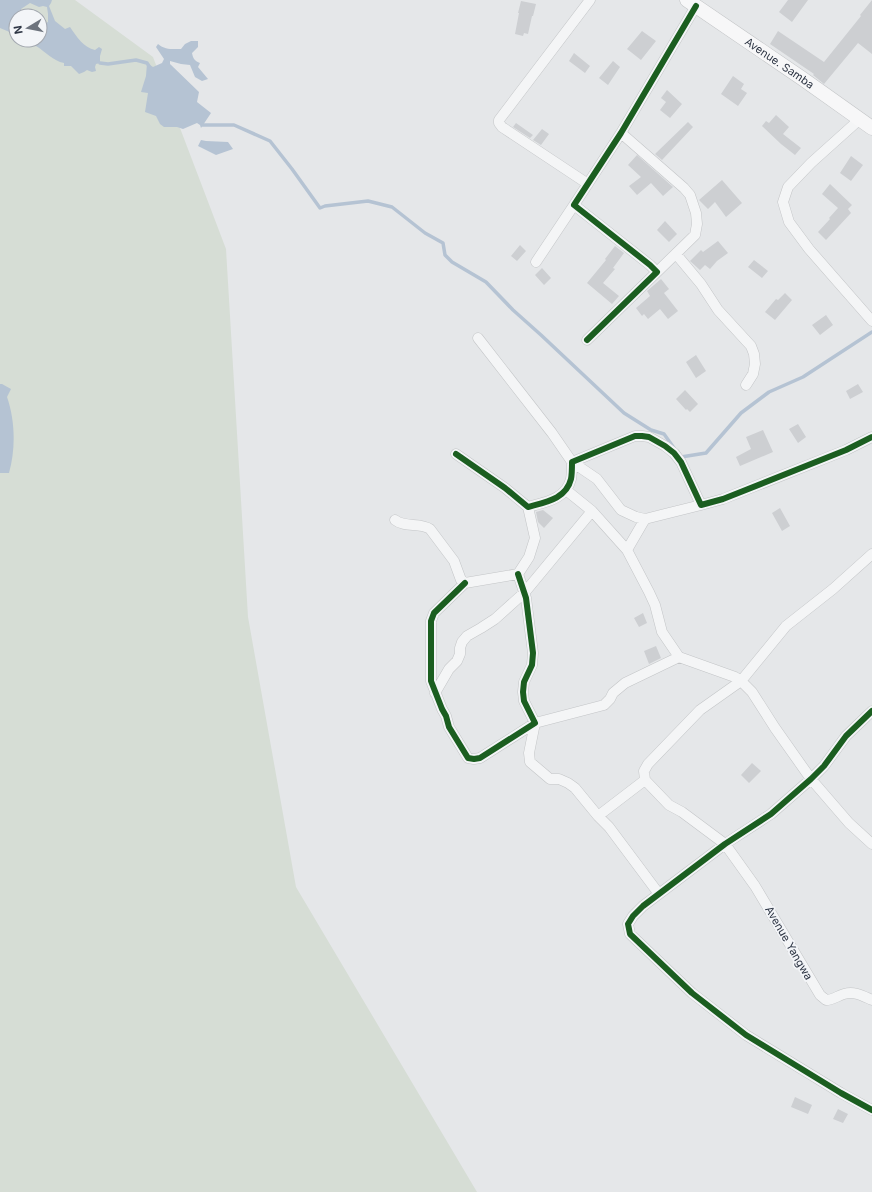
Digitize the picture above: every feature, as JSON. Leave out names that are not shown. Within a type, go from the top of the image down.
[{"type":"street","points":[[588,184],[502,127],[499,120],[590,0]]},
{"type":"street","points":[[536,262],[621,133],[691,3]]},
{"type":"street","name":"Avenue. Samba","points":[[691,3],[872,128]]},
{"type":"street","points":[[860,119],[788,186],[783,202],[789,222],[809,249],[872,320]]},
{"type":"street","points":[[587,340],[695,235],[697,224],[696,213],[690,195],[621,133]]},
{"type":"street","points":[[574,205],[657,272]]},
{"type":"street","points":[[676,254],[701,284],[718,310],[751,346],[755,364],[753,374],[746,385]]},
{"type":"street","points":[[478,338],[552,433],[572,462],[597,479],[621,510],[636,517],[645,519],[723,499],[846,450],[872,437]]},
{"type":"street","points":[[572,462],[635,436],[649,437],[665,446],[681,462],[701,505]]},
{"type":"street","points":[[456,454],[505,488],[528,508],[535,538],[529,557],[518,574],[465,583],[434,613],[430,621],[431,680],[449,727],[468,758],[480,758],[535,723],[604,705],[610,700],[613,693],[625,683],[679,657]]},
{"type":"street","points":[[528,508],[551,501],[559,497],[566,490],[571,478],[572,462]]},
{"type":"street","points":[[566,490],[592,511],[627,550],[655,606],[662,632],[679,657],[735,677],[741,681],[752,692],[811,780],[849,823],[872,844]]},
{"type":"street","points":[[436,693],[449,669],[457,660],[460,654],[462,642],[467,636],[495,619],[524,592],[592,511]]},
{"type":"street","points":[[627,550],[645,519]]},
{"type":"street","points":[[395,520],[402,524],[425,526],[430,529],[454,561],[461,580],[465,583]]},
{"type":"street","points":[[598,816],[645,780],[644,771],[648,764],[700,710],[741,681],[786,626],[833,589],[872,554]]},
{"type":"street","points":[[518,574],[524,592],[533,653],[532,665],[524,682],[523,692],[524,701],[535,723],[529,753],[530,762],[550,779],[559,779],[575,788],[609,827],[659,894]]},
{"type":"street","points":[[872,711],[846,736],[824,766],[811,780],[771,814],[725,844],[659,894],[633,916],[628,924],[630,934],[692,993],[746,1034],[840,1093],[872,1110]]},
{"type":"street","name":"Avenue Yangwa","points":[[645,780],[669,805],[682,812],[725,844],[755,886],[820,995],[826,1000],[833,1000],[845,994],[858,993],[872,1000]]},
{"type":"shaded area","points":[[0,0],[75,0],[153,57],[226,249],[248,617],[296,887],[477,1192],[0,1192]]},
{"type":"water","points":[[0,0],[52,0],[49,6],[55,21],[65,29],[70,27],[87,47],[95,50],[99,47],[102,49],[100,63],[96,64],[96,71],[92,72],[87,70],[79,74],[71,66],[64,66],[64,63],[56,60],[38,48],[48,48],[47,7],[39,7],[30,3],[22,8],[8,8],[8,31],[0,28]]},
{"type":"water","points":[[191,41],[198,41],[198,47],[192,55],[194,60],[200,63],[198,67],[208,79],[202,81],[195,77],[190,65],[170,61],[170,64],[199,92],[197,102],[211,113],[201,128],[197,123],[183,129],[177,127],[164,127],[160,124],[156,116],[145,112],[148,93],[141,92],[146,76],[147,63],[153,67],[162,63],[164,59],[156,47],[158,44],[166,48],[181,49],[185,44]]},
{"type":"water","points":[[201,140],[228,142],[233,149],[216,155],[198,146]]},
{"type":"water","points":[[0,384],[11,389],[7,397],[12,415],[14,444],[9,473],[0,473]]},
{"type":"building","points":[[788,0],[808,0],[792,22],[779,12]]},
{"type":"building","points":[[872,0],[872,54],[858,43],[824,84],[813,75],[814,74],[770,44],[778,31],[824,62]]},
{"type":"building","points":[[521,1],[536,4],[528,34],[524,33],[523,36],[515,34]]},
{"type":"building","points":[[642,31],[656,41],[641,60],[627,49]]},
{"type":"building","points":[[574,53],[590,66],[585,73],[569,61]]},
{"type":"building","points":[[613,61],[620,67],[608,85],[599,78]]},
{"type":"building","points":[[733,76],[744,84],[741,89],[747,93],[738,106],[721,94]]},
{"type":"building","points":[[667,90],[682,104],[670,118],[660,110],[666,102],[661,98]]},
{"type":"building","points":[[776,115],[789,127],[783,134],[801,148],[795,155],[762,126],[766,121],[769,123]]},
{"type":"building","points":[[688,122],[693,127],[662,160],[655,154]]},
{"type":"building","points":[[516,123],[533,135],[530,138],[513,127]]},
{"type":"building","points":[[542,129],[549,134],[541,145],[533,140]]},
{"type":"building","points":[[637,155],[673,187],[663,196],[651,183],[637,195],[629,186],[641,177],[628,165]]},
{"type":"building","points":[[851,156],[863,165],[851,181],[840,173]]},
{"type":"building","points":[[722,180],[742,203],[726,217],[715,202],[708,209],[699,200]]},
{"type":"building","points":[[830,184],[852,205],[848,209],[851,213],[826,240],[818,232],[838,208],[822,194]]},
{"type":"building","points":[[665,221],[677,234],[669,242],[657,230]]},
{"type":"building","points":[[718,241],[728,253],[717,261],[710,269],[705,265],[700,270],[690,261],[701,250],[703,252]]},
{"type":"building","points":[[520,245],[526,251],[517,261],[511,256]]},
{"type":"building","points":[[615,246],[624,253],[613,268],[615,269],[603,283],[619,296],[612,304],[587,283],[606,260],[605,259]]},
{"type":"building","points":[[754,260],[768,271],[762,278],[748,267]]},
{"type":"building","points":[[542,268],[551,278],[544,285],[535,275]]},
{"type":"building","points":[[661,279],[669,289],[664,293],[678,311],[668,319],[660,309],[648,319],[644,314],[642,316],[636,308],[650,296],[647,291]]},
{"type":"building","points":[[785,293],[792,300],[775,320],[765,312],[776,299],[778,300]]},
{"type":"building","points":[[826,315],[833,325],[820,335],[812,325]]},
{"type":"building","points":[[696,355],[706,371],[696,378],[686,362]]},
{"type":"building","points":[[858,384],[863,392],[850,399],[846,391]]},
{"type":"building","points":[[685,390],[698,404],[690,412],[687,409],[686,410],[676,399]]},
{"type":"building","points":[[798,424],[806,437],[798,443],[789,429]]},
{"type":"building","points":[[763,430],[773,452],[740,466],[736,457],[751,449],[746,437]]},
{"type":"building","points":[[780,508],[790,526],[782,531],[772,513]]},
{"type":"building","points":[[543,510],[553,518],[544,528],[538,522],[536,512]]},
{"type":"building","points":[[643,613],[647,623],[639,627],[634,618]]},
{"type":"building","points":[[656,646],[661,658],[649,664],[644,651]]},
{"type":"building","points":[[752,763],[761,771],[749,783],[741,775]]},
{"type":"building","points":[[795,1097],[812,1105],[808,1114],[791,1107]]},
{"type":"building","points":[[838,1109],[848,1114],[843,1123],[833,1119]]},
{"type":"waterway","points":[[100,63],[108,64],[136,60],[147,63],[149,66]]},
{"type":"waterway","points":[[200,122],[203,125],[234,125],[270,141],[320,208],[325,206],[368,201],[392,207],[425,233],[443,243],[445,255],[452,262],[486,282],[513,310],[624,413],[651,430],[664,434],[674,448]]},
{"type":"waterway","points":[[680,456],[706,453],[741,413],[769,392],[803,377],[872,332]]},
{"type":"cycle path","points":[[587,340],[657,272],[574,205],[621,133],[696,6]]},
{"type":"cycle path","points":[[456,454],[505,488],[528,507],[554,499],[565,491],[571,479],[572,462],[635,436],[649,437],[674,453],[681,462],[701,505],[723,499],[846,450],[872,437]]},
{"type":"cycle path","points":[[465,583],[434,613],[431,621],[431,681],[446,716],[449,727],[468,758],[474,759],[480,758],[535,723],[524,701],[524,682],[532,665],[533,653],[526,598],[518,574]]},
{"type":"cycle path","points":[[872,711],[846,736],[824,766],[771,814],[725,844],[643,906],[633,916],[628,924],[630,934],[692,993],[746,1035],[841,1093],[872,1110]]}]
